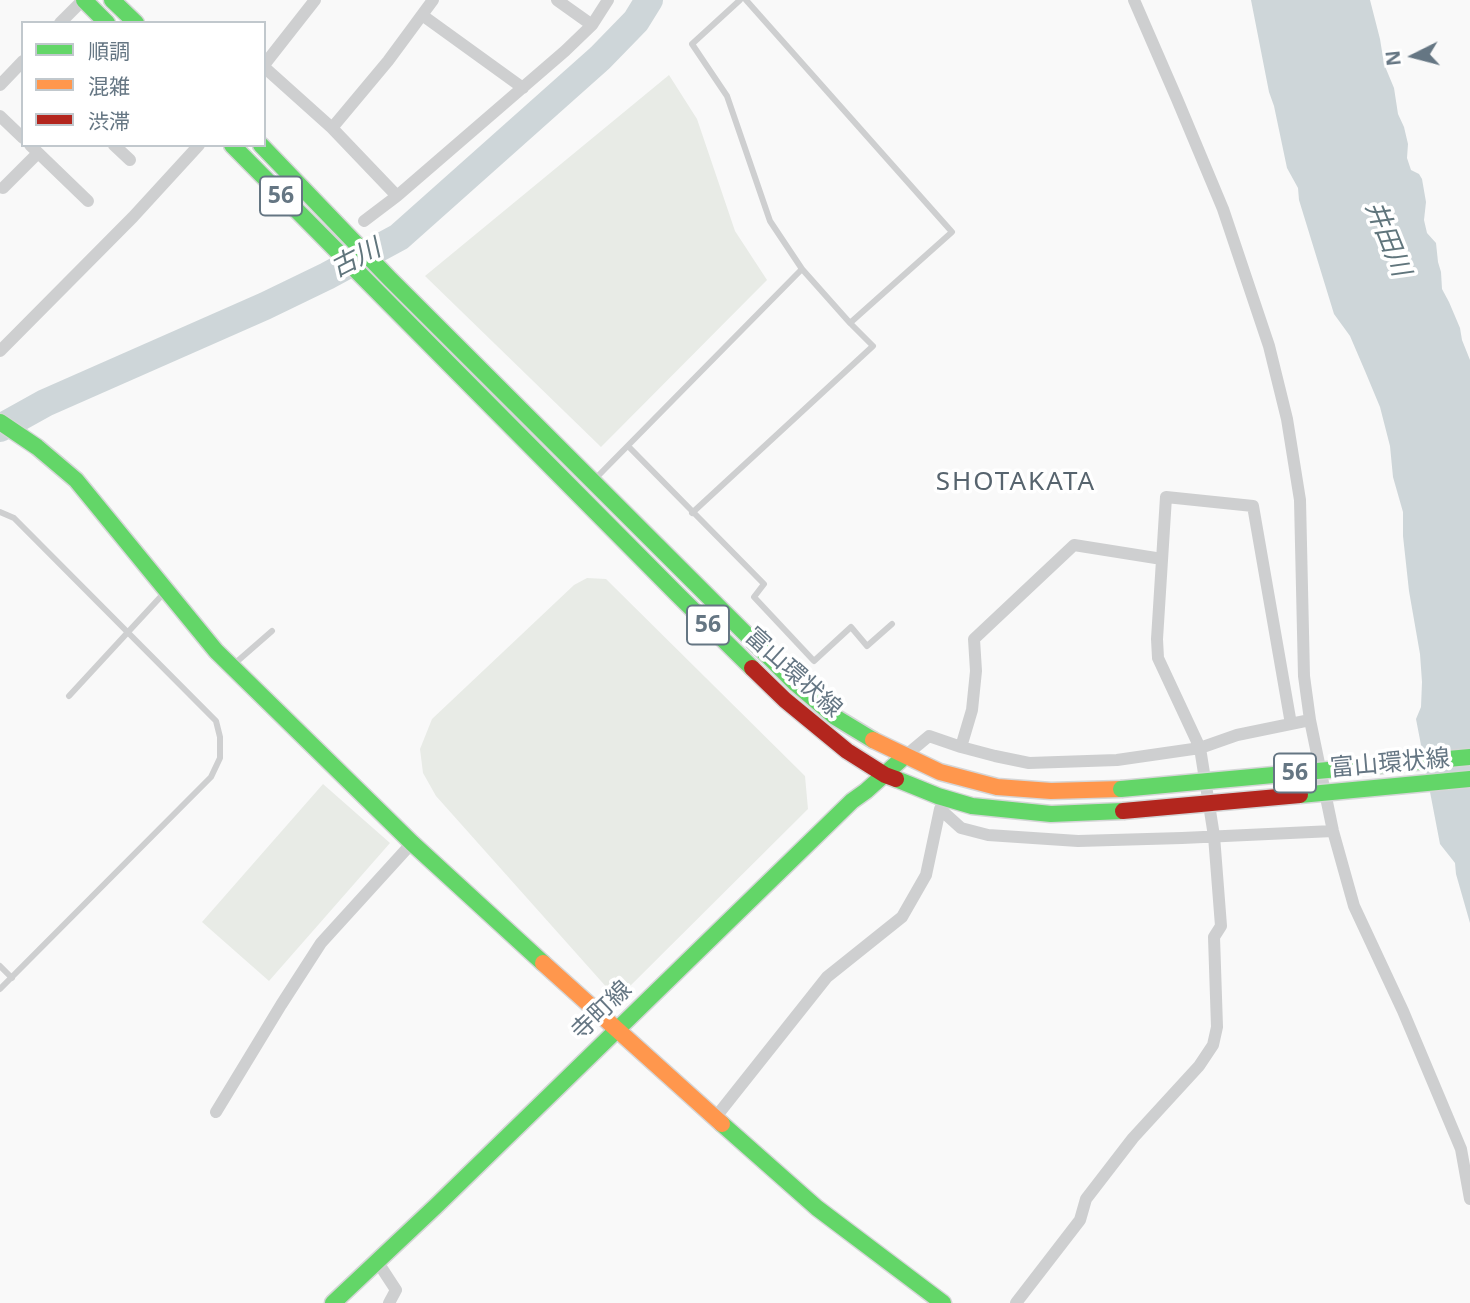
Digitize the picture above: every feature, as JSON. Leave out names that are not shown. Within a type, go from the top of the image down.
[{"type":"main road","points":[[83,0],[105,21]]},
{"type":"main road","points":[[112,0],[134,21]]},
{"type":"main road","name":"富山環状線","points":[[234,147],[785,700],[847,751],[885,775],[937,796],[972,806],[1051,814],[1123,811],[1470,779]]},
{"type":"main road","name":"富山環状線","points":[[263,147],[389,278],[796,684],[835,717],[874,741],[940,772],[997,787],[1051,791],[1121,789],[1470,757]]},
{"type":"main road","points":[[0,422],[37,447],[76,480],[216,651],[412,843],[616,1030],[817,1208],[943,1303]]},
{"type":"main road","name":"寺町線","points":[[333,1303],[852,801],[905,756]]},
{"type":"street","points":[[62,21],[83,0]]},
{"type":"street","points":[[266,63],[315,0]]},
{"type":"street","points":[[332,128],[388,61],[433,0]]},
{"type":"street","points":[[557,0],[592,25]]},
{"type":"street","points":[[364,221],[397,196],[565,51],[592,25],[608,0]]},
{"type":"street","points":[[1134,0],[1223,209],[1269,345],[1287,419],[1300,500],[1304,676],[1310,720],[1333,831],[1354,906],[1403,1011],[1461,1149],[1470,1199]]},
{"type":"street","points":[[422,15],[523,88]]},
{"type":"street","points":[[0,85],[21,63]]},
{"type":"street","points":[[266,68],[332,128],[397,196]]},
{"type":"street","points":[[0,116],[21,136]]},
{"type":"street","points":[[116,147],[130,160]]},
{"type":"street","points":[[0,351],[198,147]]},
{"type":"street","points":[[3,188],[34,149],[88,201]]},
{"type":"street","points":[[1016,1303],[1080,1220],[1086,1199],[1133,1138],[1199,1066],[1213,1045],[1217,1027],[1214,937],[1221,926],[1214,836],[1200,748],[1158,657],[1166,497],[1253,506],[1291,724]]},
{"type":"street","points":[[961,747],[972,710],[974,639],[1074,545],[1162,559]]},
{"type":"street","points":[[905,756],[929,736],[995,757],[1029,763],[1117,760],[1200,748],[1237,735],[1310,720]]},
{"type":"street","points":[[715,1118],[827,977],[902,917],[926,875],[940,809],[961,828],[988,835],[1078,841],[1333,831]]},
{"type":"street","points":[[216,1112],[321,943],[412,843]]},
{"type":"street","points":[[377,1261],[396,1290],[389,1303]]},
{"type":"lane","points":[[692,513],[873,346],[802,269],[770,221],[727,96],[692,44],[740,0]]},
{"type":"lane","points":[[746,0],[952,232],[850,323]]},
{"type":"lane","points":[[593,481],[802,269]]},
{"type":"lane","points":[[628,446],[764,584],[754,597],[814,661],[851,627],[867,646],[892,624]]},
{"type":"lane","points":[[0,512],[14,518],[216,721],[220,737],[220,758],[212,777],[0,989]]},
{"type":"lane","points":[[69,696],[166,591]]},
{"type":"lane","points":[[232,667],[272,631]]},
{"type":"lane","points":[[0,966],[12,978]]},
{"type":"shaded area","points":[[669,75],[697,119],[735,231],[767,280],[601,447],[425,276]]},
{"type":"shaded area","points":[[587,578],[606,579],[805,776],[808,809],[617,999],[436,796],[423,773],[420,749],[432,719],[574,585]]},
{"type":"shaded area","points":[[323,784],[390,843],[269,981],[202,922]]},
{"type":"water","name":"井田川","points":[[1251,0],[1370,0],[1384,64],[1394,88],[1398,114],[1408,144],[1407,158],[1411,170],[1422,179],[1426,202],[1424,220],[1427,233],[1436,243],[1442,289],[1460,328],[1470,360],[1470,923],[1455,863],[1440,844],[1416,719],[1421,707],[1420,654],[1409,591],[1403,512],[1393,477],[1390,446],[1380,407],[1365,371],[1350,336],[1334,314],[1299,200],[1298,188],[1287,168]]},
{"type":"waterway","name":"古川","points":[[0,428],[45,403],[265,306],[399,237],[600,58],[636,21],[649,0]]},
{"type":"traffic: fast","points":[[84,0],[105,21]]},
{"type":"traffic: fast","points":[[112,0],[134,21]]},
{"type":"traffic: fast","points":[[234,147],[752,668]]},
{"type":"traffic: fast","points":[[263,147],[389,278],[796,684],[835,717],[873,740]]},
{"type":"traffic: fast","points":[[0,422],[37,447],[76,480],[216,651],[412,843],[543,963]]},
{"type":"traffic: fast","points":[[333,1303],[852,801],[905,756]]},
{"type":"traffic: fast","points":[[1121,789],[1470,757]]},
{"type":"traffic: fast","points":[[896,779],[972,806],[1051,814],[1123,811]]},
{"type":"traffic: fast","points":[[1300,795],[1470,779]]},
{"type":"traffic: fast","points":[[722,1124],[817,1208],[943,1303]]},
{"type":"traffic: slow","points":[[873,740],[940,772],[997,787],[1051,791],[1121,789]]},
{"type":"traffic: slow","points":[[543,963],[722,1124]]},
{"type":"traffic: jam","points":[[752,668],[785,700],[847,751],[896,779]]},
{"type":"traffic: jam","points":[[1123,811],[1300,795]]},
{"type":"district","name":"SHOTAKATA","points":[[1016,483]]}]
